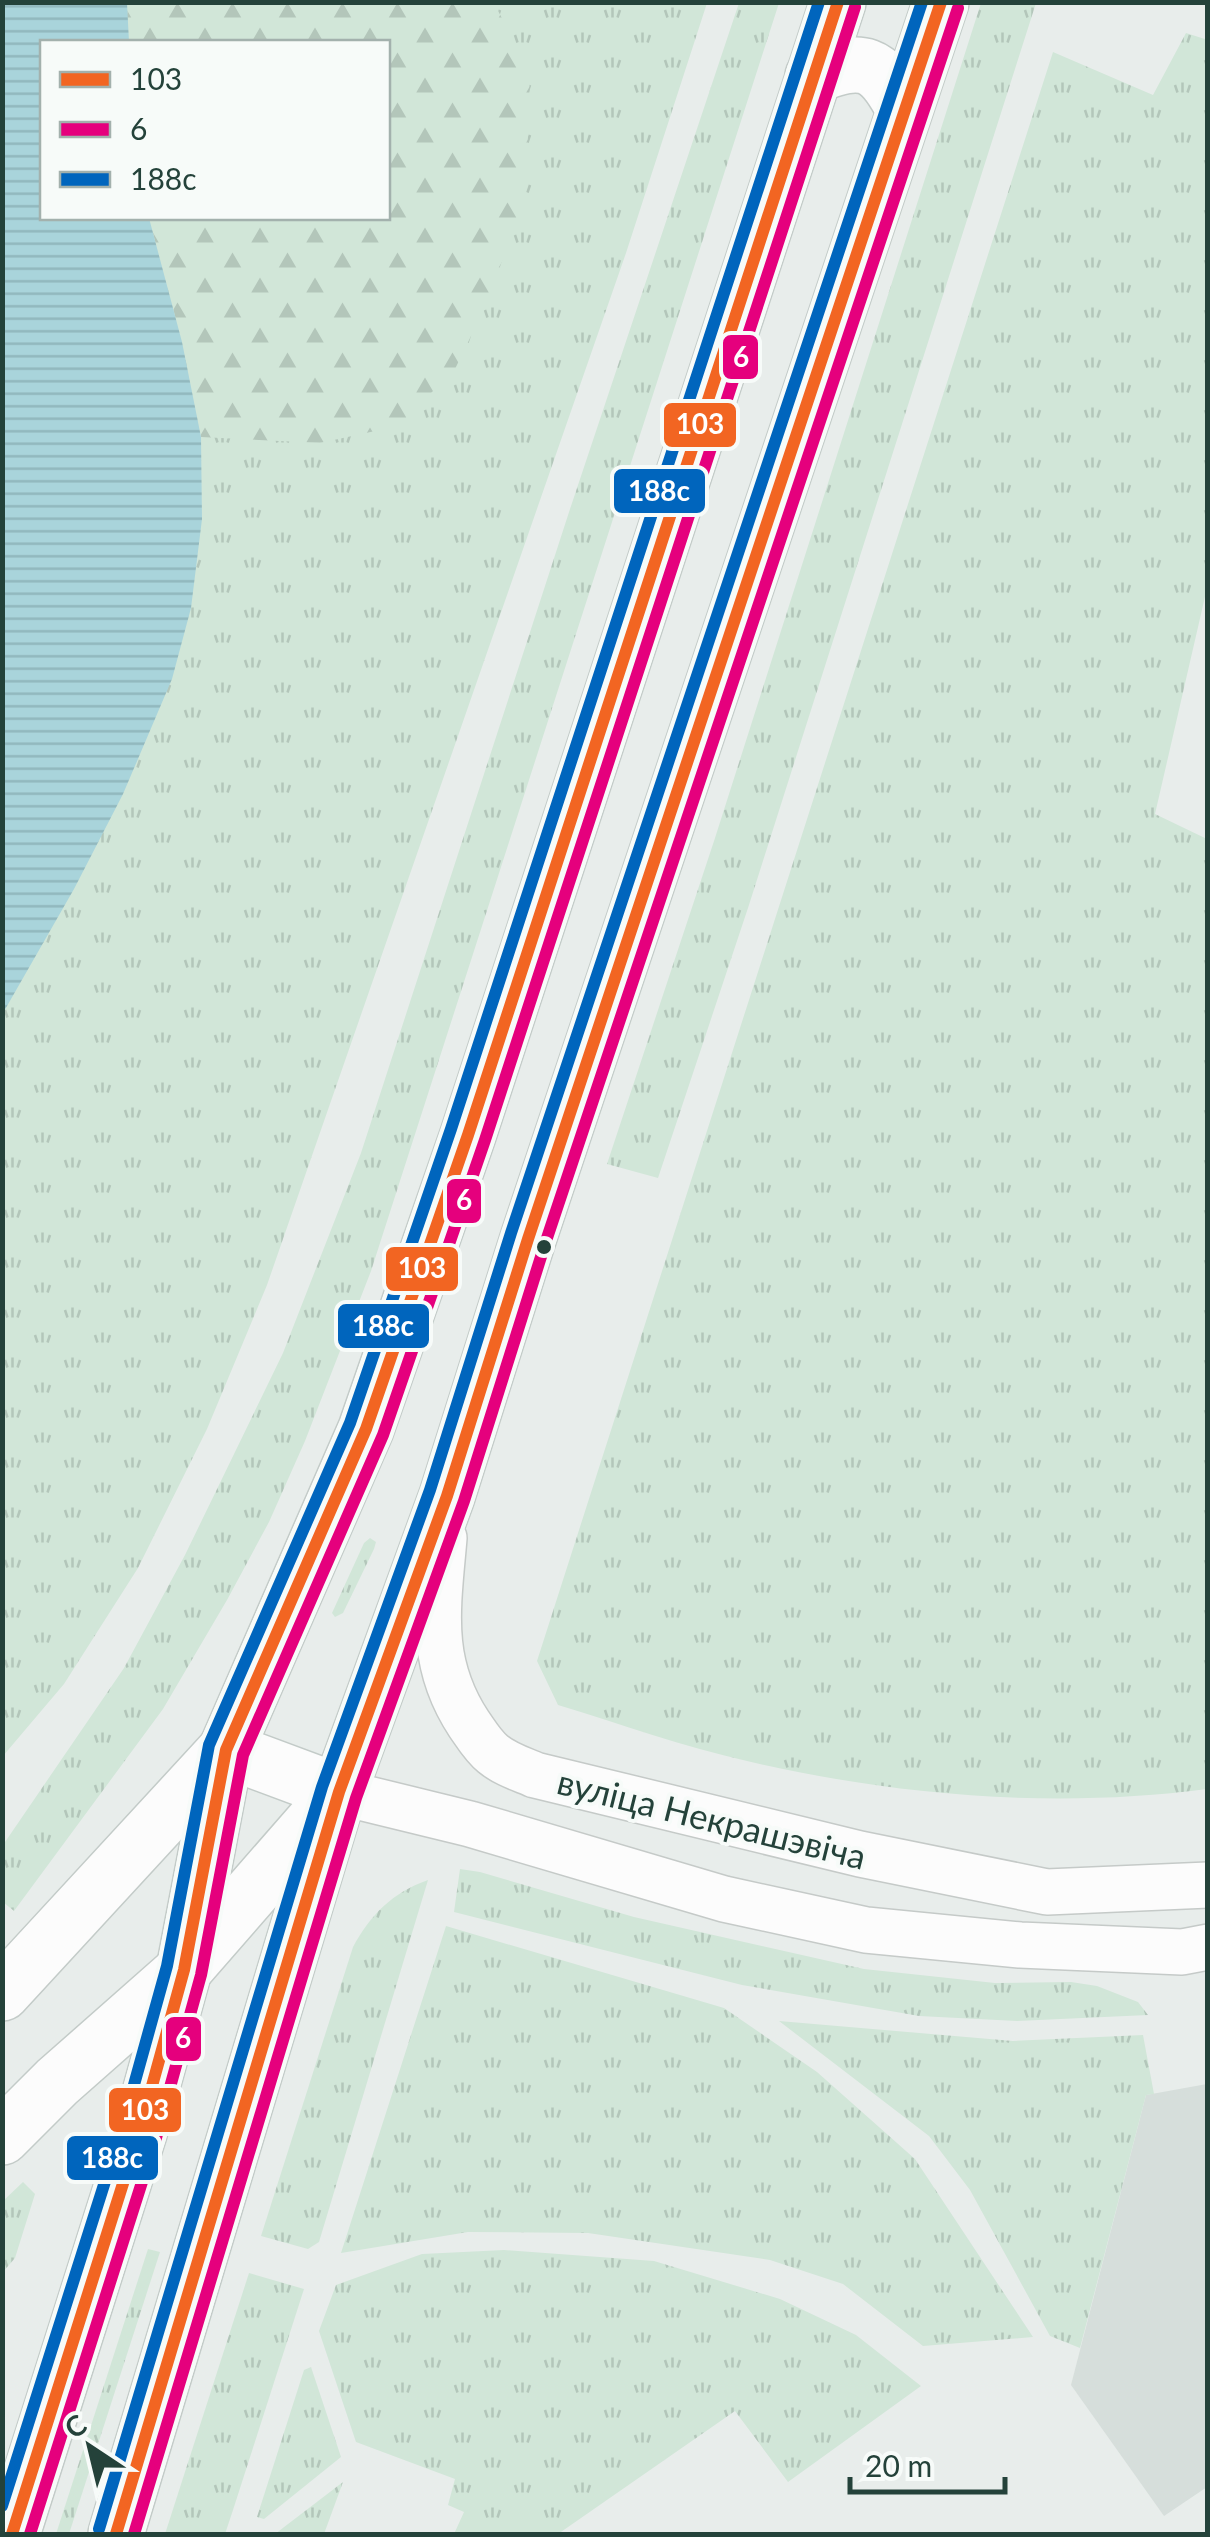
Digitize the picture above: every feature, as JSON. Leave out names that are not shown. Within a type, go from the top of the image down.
[{"type":"main road","points":[[12,2534],[139,2133],[184,1970],[226,1750],[366,1428],[468,1135],[838,2]]},
{"type":"main road","points":[[116,2534],[207,2242],[338,1792],[448,1496],[528,1239],[942,2]]},
{"type":"main road","points":[[813,76],[843,64],[866,65],[890,82],[904,109]]},
{"type":"main road","points":[[226,1750],[338,1792]]},
{"type":"main road","points":[[2,1993],[226,1750]]},
{"type":"main road","points":[[2,2136],[184,1970],[338,1792]]},
{"type":"main road","points":[[57,2082],[82,2073],[107,2077],[127,2090],[136,2109],[139,2133]]},
{"type":"street","name":"вуліца Некрашэвіча","points":[[448,1496],[437,1619],[439,1652],[447,1684],[460,1710],[493,1754],[510,1764],[535,1775],[860,1854],[1047,1892],[1208,1885]]},
{"type":"street","name":"вуліца Некрашэвіча","points":[[338,1792],[470,1824],[724,1899],[866,1930],[1038,1946],[1182,1952],[1208,1947]]},
{"type":"shaded area","points":[[1207,2084],[1207,2487],[1164,2516],[1071,2385],[1146,2095]]},
{"type":"green space","points":[[3,3],[707,3],[626,253],[267,1285],[207,1429],[138,1568],[64,1684],[3,1756]]},
{"type":"green space","points":[[127,3],[494,3],[530,72],[526,192],[488,301],[455,369],[398,426],[320,443],[201,437],[182,342],[150,220],[390,220],[390,40],[129,40]]},
{"type":"green space","points":[[739,3],[779,3],[371,1271],[305,1441],[269,1522],[227,1600],[163,1709],[14,1911],[3,1902],[3,1845],[124,1668],[185,1555],[283,1353],[361,1153]]},
{"type":"green space","points":[[981,3],[1036,3],[748,908],[658,1178],[607,1164],[715,838]]},
{"type":"green space","points":[[1186,33],[1208,40],[1207,588],[1155,814],[1207,839],[1207,1789],[1093,1798],[918,1791],[747,1761],[558,1705],[537,1661],[1053,52],[1153,95]]},
{"type":"green space","points":[[370,1538],[376,1542],[374,1549],[343,1613],[335,1617],[332,1613],[364,1543]]},
{"type":"green space","points":[[460,1869],[634,1917],[864,1969],[995,1983],[1071,1982],[1097,1986],[1138,2002],[1148,2015],[1017,2021],[919,2016],[742,1985],[454,1912]]},
{"type":"green space","points":[[428,1880],[319,2242],[308,2249],[261,2236],[353,1947],[384,1906]]},
{"type":"green space","points":[[446,1926],[724,2008],[817,2072],[915,2159],[1033,2337],[923,2346],[843,2284],[770,2260],[588,2233],[468,2232],[341,2253]]},
{"type":"green space","points":[[779,2021],[1013,2041],[1143,2035],[1154,2094],[1146,2095],[1080,2348],[1050,2336],[970,2190],[929,2136]]},
{"type":"green space","points":[[23,2182],[35,2194],[15,2258],[3,2272],[3,2201]]},
{"type":"green space","points":[[148,2249],[160,2252],[69,2534],[56,2534]]},
{"type":"green space","points":[[504,2250],[654,2261],[780,2299],[856,2335],[921,2386],[788,2482],[735,2411],[558,2534],[454,2534],[464,2512],[448,2505],[455,2479],[356,2442],[319,2331],[336,2285],[422,2254]]},
{"type":"green space","points":[[249,2273],[304,2289],[233,2510],[225,2534],[165,2534]]},
{"type":"green space","points":[[311,2367],[341,2457],[264,2519],[257,2517],[304,2370]]},
{"type":"green space","points":[[343,2482],[324,2534],[275,2534]]},
{"type":"water","points":[[3,2],[127,3],[129,40],[40,40],[40,220],[150,220],[182,342],[201,437],[202,519],[191,608],[172,679],[123,794],[3,1013]]},
{"type":"transit line","name":"188с","points":[[2,2506],[122,2128],[167,1966],[209,1745],[350,1423],[451,1129],[819,2]]},
{"type":"transit line","name":"103","points":[[12,2534],[139,2133],[184,1970],[226,1750],[366,1429],[468,1135],[838,2]]},
{"type":"transit line","name":"188с","points":[[99,2529],[322,1787],[430,1490],[511,1233],[922,2]]},
{"type":"transit line","name":"103","points":[[116,2534],[339,1792],[447,1496],[528,1239],[941,2]]},
{"type":"transit line","name":"6","points":[[30,2534],[156,2138],[201,1975],[243,1755],[383,1435],[485,1140],[855,7]]},
{"type":"transit line","name":"6","points":[[134,2534],[356,1798],[464,1501],[545,1244],[958,8]]}]
